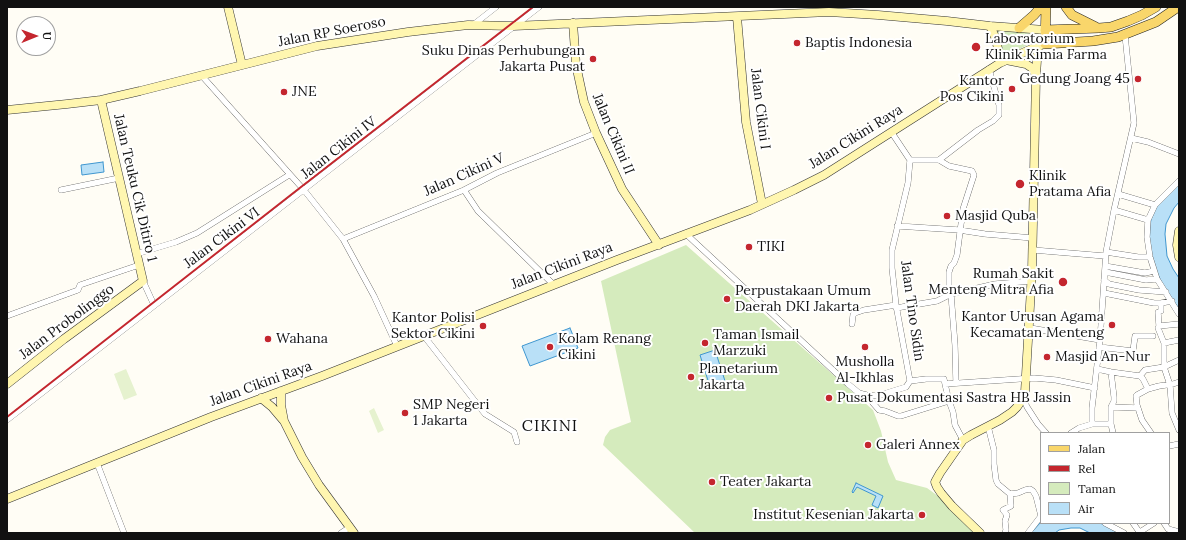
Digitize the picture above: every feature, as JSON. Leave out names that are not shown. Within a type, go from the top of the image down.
[{"type":"main road","points":[[228,7],[242,65]]},
{"type":"main road","points":[[1019,28],[1041,7]]},
{"type":"main road","points":[[980,533],[940,493],[935,482],[963,440],[974,432],[988,426],[1012,412],[1023,398],[1032,329],[1036,75],[1045,30],[1046,7]]},
{"type":"main road","points":[[1066,7],[1072,15],[1099,28]]},
{"type":"main road","name":"Jalan RP Soeroso","points":[[7,110],[101,100],[140,92],[317,46],[408,32],[472,25],[513,26],[737,17],[829,10],[878,11],[990,26],[1045,30],[1110,27],[1128,21],[1156,7]]},
{"type":"main road","name":"Jalan Cikini Raya","points":[[7,499],[261,398],[322,376],[659,244],[730,218],[824,175],[892,133],[1002,61],[1041,45],[1112,39],[1156,22],[1178,7]]},
{"type":"main road","name":"Jalan Cikini I","points":[[737,17],[746,122],[762,204]]},
{"type":"main road","name":"Jalan Cikini II","points":[[573,23],[576,65],[584,102],[596,133],[622,189],[659,244]]},
{"type":"main road","points":[[990,26],[996,39],[1002,61],[1026,64],[1032,68],[1036,75]]},
{"type":"main road","name":"Jalan Teuku Cik Ditiro 1","points":[[101,100],[143,281]]},
{"type":"main road","points":[[1179,234],[1177,246],[1179,257]]},
{"type":"main road","name":"Jalan Probolinggo","points":[[7,384],[64,339],[143,281]]},
{"type":"main road","points":[[281,391],[284,421]]},
{"type":"main road","points":[[261,398],[272,407],[284,421],[302,457],[352,530]]},
{"type":"street","points":[[472,25],[496,7]]},
{"type":"street","name":"Jalan Cikini IV","points":[[397,346],[374,296],[342,239],[304,190],[539,7]]},
{"type":"street","points":[[1092,424],[1092,408],[1100,347],[1106,254],[1114,210],[1134,123],[1125,35]]},
{"type":"street","points":[[939,160],[999,116],[999,105],[989,69]]},
{"type":"street","points":[[202,76],[304,190]]},
{"type":"street","name":"Jalan Cikini V","points":[[342,239],[464,190],[497,173],[596,133]]},
{"type":"street","points":[[892,133],[910,160],[939,160],[949,166],[972,171],[974,175],[963,209],[959,230],[960,236],[957,247],[957,255],[949,272],[949,290],[951,294],[955,345],[956,383]]},
{"type":"street","points":[[1131,138],[1148,142],[1179,154]]},
{"type":"street","name":"Jalan Tino Sidin","points":[[866,395],[877,396],[894,391],[906,387],[910,381],[896,307],[892,268],[892,250],[908,183],[910,160]]},
{"type":"street","points":[[136,254],[176,242],[197,233],[289,175]]},
{"type":"street","points":[[61,190],[119,178]]},
{"type":"street","points":[[1179,181],[1155,205],[1148,220],[1147,237],[1150,257],[1157,279],[1179,314]]},
{"type":"street","name":"Jalan Cikini VI","points":[[7,420],[304,190]]},
{"type":"street","points":[[464,190],[478,211],[554,285]]},
{"type":"street","points":[[1118,194],[1155,205]]},
{"type":"street","points":[[1114,210],[1148,220]]},
{"type":"street","points":[[897,226],[959,230],[1033,238]]},
{"type":"street","points":[[686,234],[848,384],[859,393],[866,395],[879,410],[901,416],[949,402]]},
{"type":"street","points":[[1033,250],[1150,257]]},
{"type":"street","points":[[7,316],[78,290],[80,285],[139,265]]},
{"type":"street","points":[[1105,269],[1145,273],[1154,271]]},
{"type":"street","points":[[1105,269],[1146,280],[1157,279]]},
{"type":"street","points":[[1104,280],[1109,284],[1166,292]]},
{"type":"street","points":[[143,281],[154,305]]},
{"type":"street","points":[[852,324],[852,315],[864,310],[937,301],[951,294],[995,284],[1032,281]]},
{"type":"street","points":[[1104,293],[1161,303],[1172,301]]},
{"type":"street","points":[[1161,303],[1161,311],[1158,312],[1160,326],[1158,328],[1164,343],[1164,367],[1170,385],[1172,413],[1178,426]]},
{"type":"street","points":[[1160,326],[1179,324]]},
{"type":"street","points":[[1032,329],[1100,340]]},
{"type":"street","points":[[424,336],[485,414],[514,432],[517,442]]},
{"type":"street","points":[[1100,347],[1133,351],[1135,336],[1153,336]]},
{"type":"street","points":[[1164,343],[1179,340]]},
{"type":"street","points":[[1140,376],[1145,370],[1164,367],[1179,360]]},
{"type":"street","points":[[1097,369],[1140,376],[1148,389]]},
{"type":"street","points":[[1111,372],[1114,397],[1111,407],[1111,424],[1113,432]]},
{"type":"street","points":[[945,384],[1034,378],[1056,380],[1095,388]]},
{"type":"street","points":[[910,381],[944,379],[955,425],[963,440]]},
{"type":"street","points":[[1150,432],[1142,420],[1136,396],[1148,389],[1179,382]]},
{"type":"street","points":[[1023,398],[1038,424],[1045,432]]},
{"type":"street","points":[[1111,407],[1138,408]]},
{"type":"street","points":[[1073,432],[1079,428],[1092,424],[1111,424]]},
{"type":"street","points":[[988,426],[994,450],[996,480],[998,484],[1010,494],[1030,489],[1036,496],[1040,512]]},
{"type":"street","points":[[97,463],[124,533]]},
{"type":"street","points":[[1004,533],[1006,530],[1005,521],[1007,515],[1003,510],[1011,506],[1010,494]]},
{"type":"street","points":[[1028,533],[1040,517]]},
{"type":"street","points":[[1107,524],[1124,533]]},
{"type":"street","points":[[1134,524],[1140,533],[1153,524]]},
{"type":"street","points":[[1165,524],[1168,529],[1179,532]]},
{"type":"street","points":[[341,533],[352,530]]},
{"type":"green space","points":[[995,30],[1020,32],[1044,36],[1001,59]]},
{"type":"green space","name":"Taman Ismail Marzuki","points":[[686,245],[873,410],[881,431],[888,462],[896,480],[927,488],[942,499],[974,533],[695,533],[603,445],[605,437],[610,430],[631,422],[601,281]]},
{"type":"green space","points":[[126,369],[137,395],[124,400],[114,374]]},
{"type":"green space","points":[[374,408],[384,430],[378,433],[369,411]]},
{"type":"water","points":[[103,162],[104,172],[82,175],[81,165]]},
{"type":"water","points":[[1179,184],[1179,202],[1174,208],[1166,224],[1165,234],[1167,256],[1179,278],[1179,309],[1162,283],[1155,269],[1150,252],[1149,235],[1151,219],[1157,206]]},
{"type":"water","name":"Kolam Renang Cikini","points":[[570,328],[578,348],[530,366],[522,346]]},
{"type":"water","points":[[715,350],[725,381],[710,387],[700,355]]},
{"type":"water","points":[[856,483],[883,496],[878,508],[872,505],[876,496],[857,487],[853,493],[852,492]]},
{"type":"water","points":[[1040,523],[1102,524],[1120,533],[1090,533],[1080,528],[1071,528],[1059,530],[1055,533],[1031,533]]},
{"type":"railway","points":[[7,417],[533,7]]},
{"type":"place","name":"Baptis Indonesia","points":[[797,43]]},
{"type":"place","name":"Laboratorium Klinik Kimia Farma","points":[[976,47]]},
{"type":"place","name":"Suku Dinas Perhubungan Jakarta Pusat","points":[[593,59]]},
{"type":"place","name":"Gedung Joang 45","points":[[1138,79]]},
{"type":"place","name":"Kantor Pos Cikini","points":[[1012,89]]},
{"type":"place","name":"JNE","points":[[284,92]]},
{"type":"place","name":"Klinik Pratama Afia","points":[[1020,184]]},
{"type":"place","name":"Masjid Quba","points":[[947,216]]},
{"type":"place","name":"TIKI","points":[[749,247]]},
{"type":"place","name":"Rumah Sakit Menteng Mitra Afia","points":[[1063,282]]},
{"type":"place","name":"Perpustakaan Umum Daerah DKI Jakarta","points":[[727,299]]},
{"type":"place","name":"Kantor Urusan Agama Kecamatan Menteng","points":[[1112,325]]},
{"type":"place","name":"Kantor Polisi Sektor Cikini","points":[[483,326]]},
{"type":"place","name":"Wahana","points":[[268,339]]},
{"type":"place","name":"Taman Ismail Marzuki","points":[[705,343]]},
{"type":"place","name":"Kolam Renang Cikini","points":[[550,347]]},
{"type":"place","name":"Musholla Al-Ikhlas","points":[[865,347]]},
{"type":"place","name":"Masjid An-Nur","points":[[1047,357]]},
{"type":"place","name":"Planetarium Jakarta","points":[[691,377]]},
{"type":"place","name":"Pusat Dokumentasi Sastra HB Jassin","points":[[829,398]]},
{"type":"place","name":"SMP Negeri 1 Jakarta","points":[[405,413]]},
{"type":"place","name":"Galeri Annex","points":[[868,445]]},
{"type":"place","name":"Teater Jakarta","points":[[712,482]]},
{"type":"place","name":"Institut Kesenian Jakarta","points":[[922,515]]},
{"type":"district","name":"CIKINI","points":[[550,426]]}]
